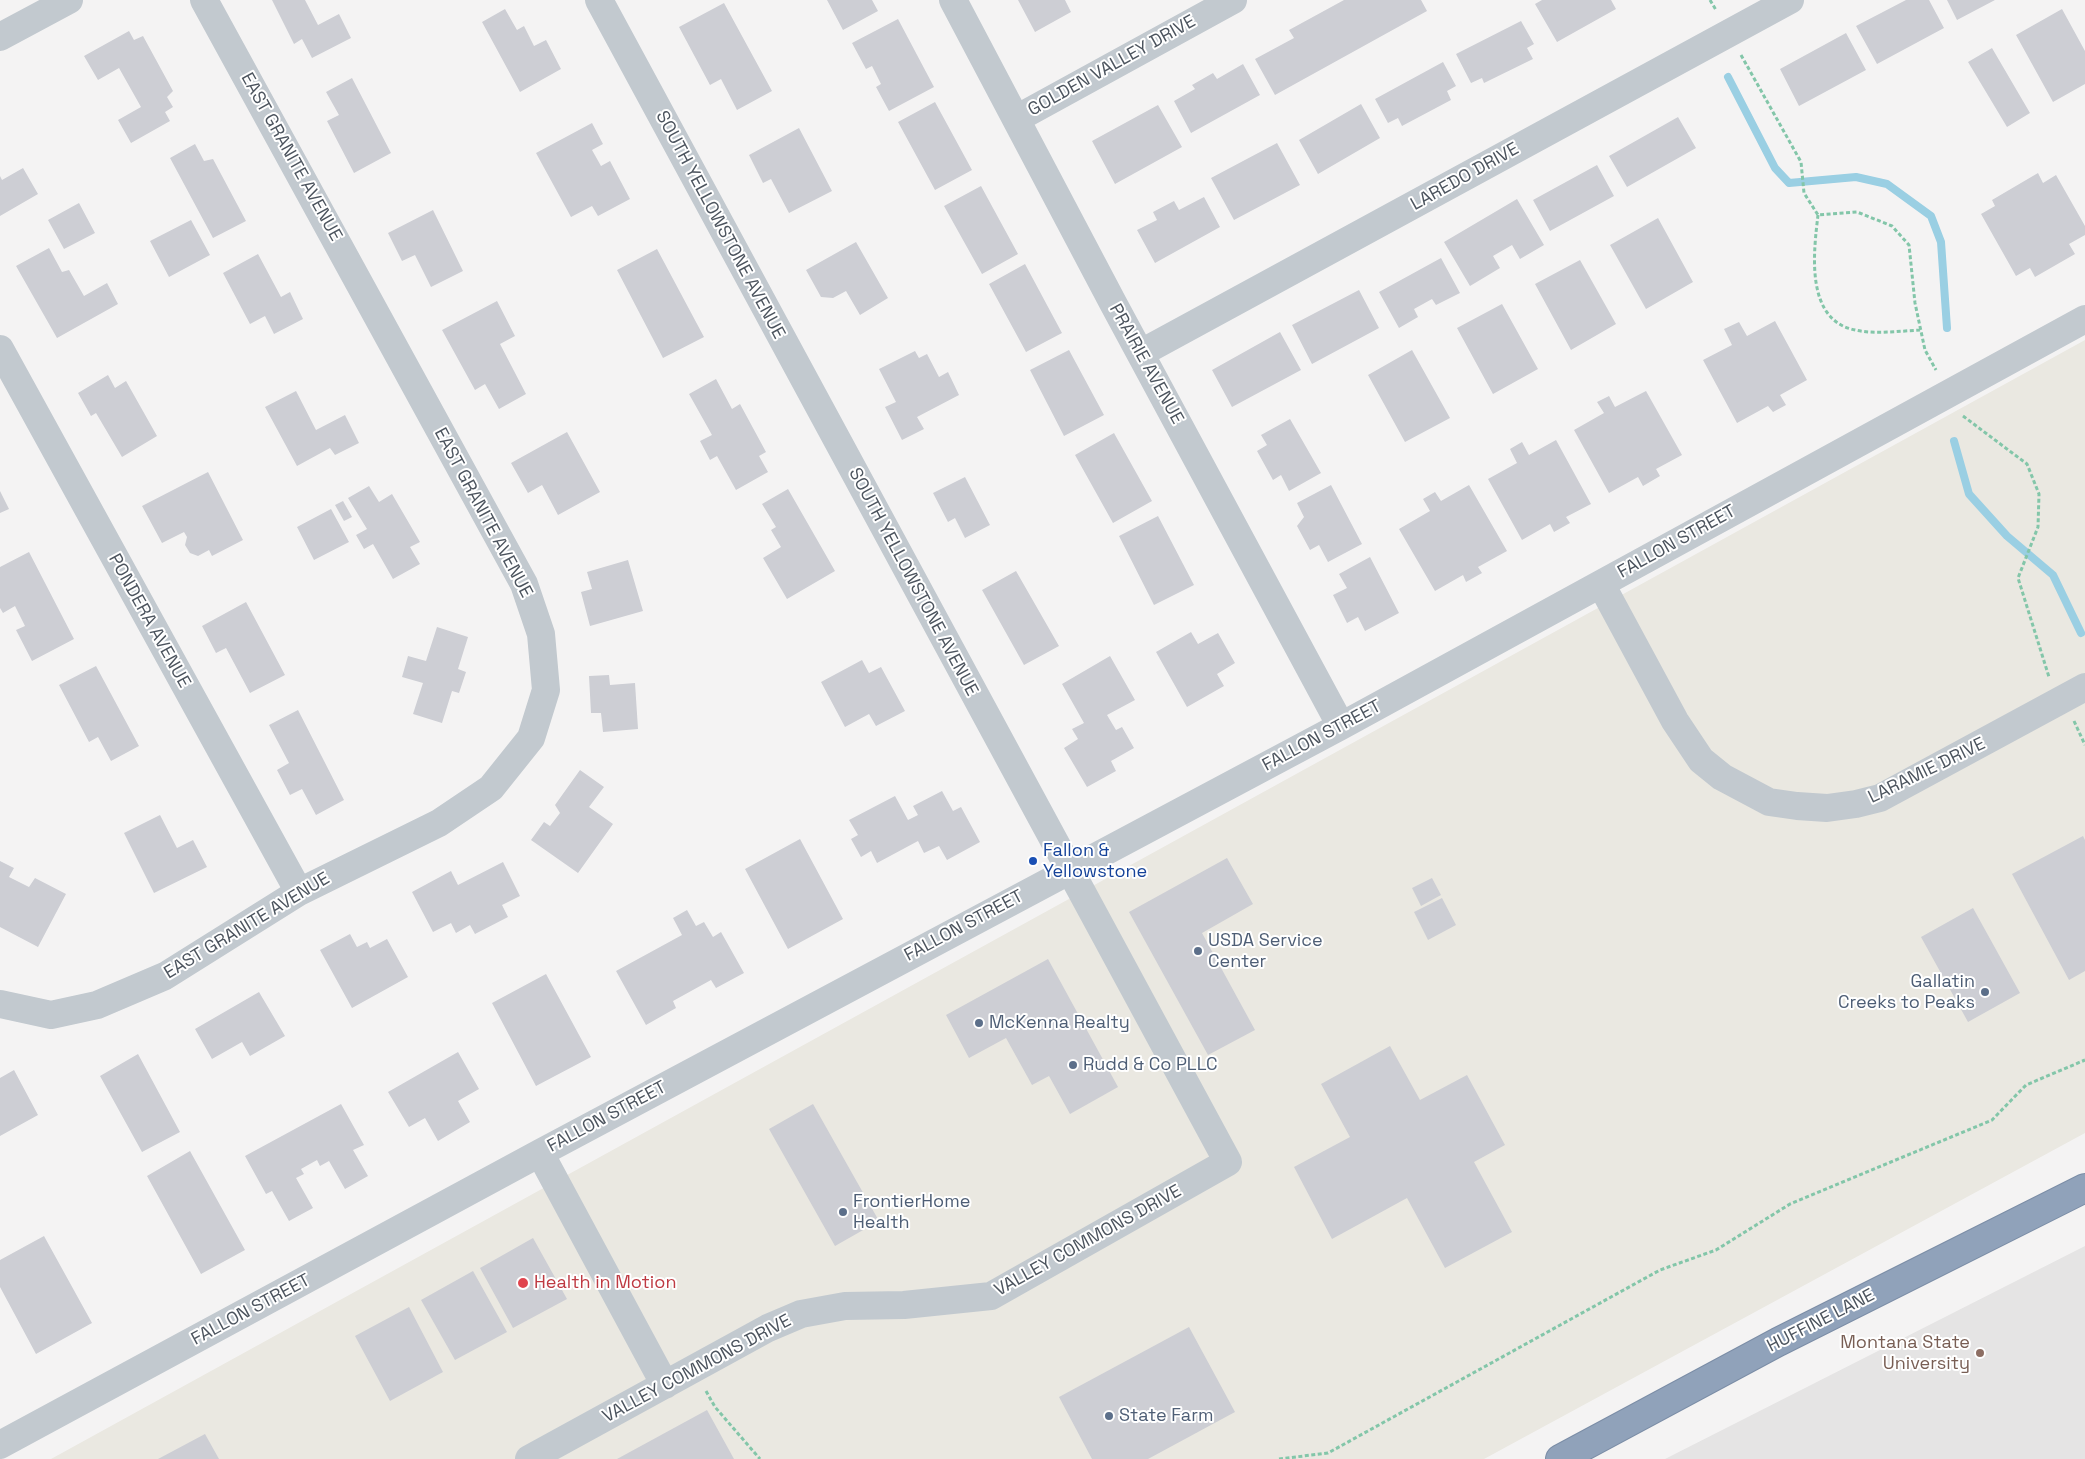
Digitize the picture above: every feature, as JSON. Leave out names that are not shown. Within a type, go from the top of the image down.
[{"type":"highway","name":"HUFFINE LANE","points":[[1560,1459],[1778,1342],[2085,1188]]},
{"type":"street","points":[[0,37],[69,0]]},
{"type":"street","name":"EAST GRANITE AVENUE","points":[[0,1004],[51,1015],[97,1005],[165,976],[299,892],[439,823],[491,788],[531,738],[546,690],[541,634],[524,584],[204,0]]},
{"type":"street","name":"SOUTH YELLOWSTONE AVENUE","points":[[599,0],[1068,870],[1228,1162]]},
{"type":"street","name":"PRAIRIE AVENUE","points":[[953,0],[1341,726]]},
{"type":"street","name":"GOLDEN VALLEY DRIVE","points":[[1016,118],[1233,0]]},
{"type":"street","name":"LAREDO DRIVE","points":[[1141,353],[1790,0]]},
{"type":"street","name":"FALLON STREET","points":[[0,1445],[540,1153],[1341,726],[2085,319]]},
{"type":"street","name":"PONDERA AVENUE","points":[[0,349],[299,892]]},
{"type":"street","name":"LARAMIE DRIVE","points":[[1601,584],[1675,721],[1701,760],[1722,776],[1769,802],[1827,808],[1880,798],[2073,693]]},
{"type":"street","points":[[540,1153],[665,1385]]},
{"type":"street","name":"VALLEY COMMONS DRIVE","points":[[529,1459],[768,1328],[801,1314],[845,1306],[928,1303],[991,1296],[1228,1162]]},
{"type":"path","points":[[1710,0],[1801,162],[1804,193],[1818,215],[1814,244],[1817,281],[1823,308],[1844,326],[1872,332],[1921,330]]},
{"type":"path","points":[[1818,215],[1856,212],[1892,226],[1909,245],[1915,303],[1925,350],[1957,412],[2027,464],[2039,494],[2038,528],[2018,578],[2046,671],[2073,693],[2085,745]]},
{"type":"path","points":[[1278,1459],[1328,1453],[1660,1270],[1716,1250],[1790,1204],[1992,1120],[2026,1085],[2085,1060]]},
{"type":"path","points":[[693,1369],[715,1407],[760,1459]]},
{"type":"shaded area","points":[[2085,340],[2085,1133],[1484,1459],[51,1459]]},
{"type":"shaded area","name":"Montana State University","points":[[2085,1246],[2085,1459],[1665,1459]]},
{"type":"building","points":[[272,0],[305,0],[318,25],[339,14],[351,38],[312,58],[302,39],[294,44]]},
{"type":"building","points":[[827,0],[872,0],[878,11],[843,30]]},
{"type":"building","points":[[1018,0],[1065,0],[1071,12],[1035,32]]},
{"type":"building","points":[[1344,0],[1421,0],[1427,11],[1275,95],[1255,59],[1294,38],[1289,30]]},
{"type":"building","points":[[1542,0],[1611,0],[1616,9],[1557,42],[1535,4]]},
{"type":"building","points":[[1906,0],[1929,0],[1944,28],[1877,64],[1856,26]]},
{"type":"building","points":[[1947,0],[1995,0],[1957,20]]},
{"type":"building","points":[[724,3],[772,91],[737,110],[721,79],[710,85],[679,27]]},
{"type":"building","points":[[505,9],[517,30],[524,26],[534,46],[546,40],[561,69],[520,92],[482,22]]},
{"type":"building","points":[[2062,9],[2085,51],[2085,84],[2053,102],[2016,35]]},
{"type":"building","points":[[898,19],[934,87],[889,111],[876,87],[881,84],[872,66],[866,69],[852,43]]},
{"type":"building","points":[[1521,21],[1534,44],[1527,48],[1533,59],[1484,83],[1482,78],[1471,83],[1456,54]]},
{"type":"building","points":[[129,31],[134,40],[143,36],[173,91],[167,97],[173,107],[165,112],[170,121],[131,143],[118,120],[141,107],[119,68],[98,80],[84,56]]},
{"type":"building","points":[[1846,33],[1866,70],[1799,106],[1780,69]]},
{"type":"building","points":[[1992,48],[2030,113],[2007,127],[1968,62]]},
{"type":"building","points":[[1443,62],[1456,86],[1447,91],[1451,100],[1402,126],[1398,118],[1388,123],[1375,99]]},
{"type":"building","points":[[1243,64],[1260,95],[1191,133],[1174,101],[1195,89],[1192,85],[1213,73],[1217,79]]},
{"type":"building","points":[[352,78],[391,153],[354,173],[327,121],[339,115],[326,92]]},
{"type":"building","points":[[935,102],[972,170],[935,190],[898,122]]},
{"type":"building","points":[[1361,104],[1380,138],[1318,174],[1299,140]]},
{"type":"building","points":[[1158,105],[1182,147],[1115,184],[1092,141]]},
{"type":"building","points":[[1678,117],[1696,148],[1627,187],[1609,156]]},
{"type":"building","points":[[592,123],[603,144],[592,150],[601,166],[610,161],[630,199],[598,216],[592,206],[571,217],[536,153]]},
{"type":"building","points":[[799,128],[832,191],[789,213],[771,179],[763,183],[749,155]]},
{"type":"building","points":[[1277,143],[1300,185],[1234,220],[1211,178]]},
{"type":"building","points":[[195,144],[204,161],[213,159],[246,221],[213,238],[170,158]]},
{"type":"building","points":[[1597,165],[1614,196],[1550,231],[1533,200]]},
{"type":"building","points":[[23,168],[38,194],[0,216],[0,176],[2,180]]},
{"type":"building","points":[[2038,173],[2043,183],[2056,175],[2085,226],[2085,235],[2069,244],[2075,254],[2035,277],[2030,268],[2016,276],[1981,214],[1995,206],[1992,200]]},
{"type":"building","points":[[981,186],[1018,254],[982,274],[944,206]]},
{"type":"building","points":[[1204,197],[1220,227],[1155,263],[1137,230],[1157,220],[1153,212],[1174,201],[1179,210]]},
{"type":"building","points":[[1517,199],[1544,245],[1520,259],[1512,245],[1493,256],[1500,268],[1470,286],[1444,242]]},
{"type":"building","points":[[79,203],[95,233],[64,249],[48,220]]},
{"type":"building","points":[[433,210],[463,271],[431,287],[415,255],[402,261],[388,233]]},
{"type":"building","points":[[1658,218],[1693,282],[1646,309],[1610,245]]},
{"type":"building","points":[[191,220],[210,255],[169,277],[150,241]]},
{"type":"building","points":[[856,242],[888,298],[860,315],[846,291],[833,298],[821,297],[806,270]]},
{"type":"building","points":[[49,248],[62,272],[69,270],[84,296],[107,283],[118,304],[57,338],[16,266]]},
{"type":"building","points":[[657,249],[704,337],[663,358],[617,270]]},
{"type":"building","points":[[258,254],[281,297],[290,292],[303,319],[274,334],[265,316],[250,324],[223,273]]},
{"type":"building","points":[[1441,258],[1460,293],[1436,305],[1432,299],[1414,309],[1418,317],[1399,328],[1379,292]]},
{"type":"building","points":[[1580,260],[1616,324],[1571,350],[1535,284]]},
{"type":"building","points":[[1025,264],[1062,333],[1026,352],[989,284]]},
{"type":"building","points":[[1359,290],[1379,328],[1312,364],[1292,325]]},
{"type":"building","points":[[497,301],[515,336],[500,344],[526,394],[499,409],[485,384],[475,390],[442,330]]},
{"type":"building","points":[[1502,304],[1538,369],[1493,394],[1457,328]]},
{"type":"building","points":[[1775,321],[1807,380],[1780,395],[1786,405],[1773,412],[1768,406],[1737,423],[1703,360],[1732,345],[1724,329],[1739,322],[1747,336]]},
{"type":"building","points":[[1280,332],[1301,370],[1232,407],[1212,370]]},
{"type":"building","points":[[1069,350],[1104,415],[1064,436],[1030,370]]},
{"type":"building","points":[[1412,350],[1450,418],[1405,442],[1368,375]]},
{"type":"building","points":[[915,351],[919,358],[927,354],[939,377],[948,372],[959,395],[917,417],[924,429],[902,440],[885,407],[896,402],[879,369]]},
{"type":"building","points":[[108,375],[115,388],[126,381],[157,436],[122,457],[96,413],[91,416],[78,393]]},
{"type":"building","points":[[716,379],[732,409],[740,404],[766,452],[759,456],[768,472],[736,490],[717,456],[710,460],[700,441],[712,435],[689,394]]},
{"type":"building","points":[[296,391],[316,430],[345,415],[359,443],[335,455],[330,448],[297,466],[265,407]]},
{"type":"building","points":[[1646,391],[1682,455],[1656,469],[1660,476],[1643,486],[1638,477],[1609,493],[1574,430],[1604,413],[1597,402],[1609,396],[1615,407]]},
{"type":"building","points":[[1290,419],[1321,473],[1289,491],[1281,475],[1273,480],[1257,451],[1267,445],[1261,435]]},
{"type":"building","points":[[567,432],[600,492],[558,515],[542,485],[528,493],[511,463]]},
{"type":"building","points":[[1114,433],[1152,501],[1113,523],[1075,455]]},
{"type":"building","points":[[1556,440],[1591,504],[1566,517],[1570,523],[1554,532],[1550,524],[1522,540],[1488,479],[1517,463],[1510,449],[1522,442],[1529,455]]},
{"type":"building","points":[[208,472],[243,540],[212,556],[209,550],[198,556],[190,553],[185,545],[187,537],[184,532],[162,543],[142,506]]},
{"type":"building","points":[[965,477],[990,525],[965,538],[955,518],[948,522],[933,493]]},
{"type":"building","points":[[1331,485],[1362,544],[1328,562],[1319,545],[1310,550],[1297,526],[1304,517],[1297,503]]},
{"type":"building","points":[[1469,485],[1507,551],[1478,567],[1482,573],[1466,582],[1463,575],[1435,591],[1399,529],[1430,511],[1423,499],[1435,492],[1441,501]]},
{"type":"building","points":[[369,486],[379,502],[392,494],[420,542],[410,547],[420,564],[393,579],[373,544],[364,549],[356,535],[367,529],[348,498]]},
{"type":"building","points":[[788,489],[835,571],[787,599],[763,558],[781,547],[771,530],[776,527],[762,504]]},
{"type":"building","points":[[0,491],[9,509],[0,513]]},
{"type":"building","points":[[343,501],[352,517],[344,521],[335,505]]},
{"type":"building","points":[[331,509],[349,542],[314,560],[297,527]]},
{"type":"building","points":[[1158,516],[1194,585],[1154,605],[1119,536]]},
{"type":"building","points":[[29,552],[74,639],[32,661],[16,630],[25,626],[15,606],[3,613],[0,608],[0,567]]},
{"type":"building","points":[[1370,557],[1399,613],[1365,631],[1358,617],[1347,623],[1333,595],[1347,588],[1339,574]]},
{"type":"building","points":[[628,560],[643,611],[590,626],[581,592],[592,589],[587,572]]},
{"type":"building","points":[[1016,571],[1059,646],[1024,665],[982,590]]},
{"type":"building","points":[[246,602],[285,675],[250,693],[226,648],[216,653],[202,626]]},
{"type":"building","points":[[437,627],[468,637],[458,669],[466,672],[459,693],[452,691],[442,723],[413,714],[423,683],[402,677],[408,656],[426,661]]},
{"type":"building","points":[[1191,632],[1198,644],[1218,633],[1235,663],[1217,674],[1224,686],[1187,707],[1156,652]]},
{"type":"building","points":[[1110,656],[1135,700],[1107,715],[1116,730],[1122,727],[1134,748],[1111,761],[1116,771],[1087,787],[1064,748],[1078,739],[1072,729],[1084,723],[1062,684]]},
{"type":"building","points":[[862,660],[869,673],[881,667],[905,711],[876,726],[869,714],[845,727],[821,682]]},
{"type":"building","points":[[96,666],[139,746],[111,761],[98,737],[89,742],[59,685]]},
{"type":"building","points":[[609,675],[610,685],[635,683],[638,729],[603,732],[601,713],[591,713],[589,676]]},
{"type":"building","points":[[298,710],[344,800],[316,815],[302,789],[290,795],[277,770],[289,763],[269,725]]},
{"type":"building","points":[[580,770],[604,787],[589,807],[613,824],[578,873],[531,840],[544,822],[550,826],[560,813],[555,805]]},
{"type":"building","points":[[942,791],[953,811],[961,807],[980,842],[947,860],[939,846],[924,853],[918,841],[877,863],[871,851],[861,857],[851,839],[858,835],[849,820],[895,796],[908,820],[918,815],[913,806]]},
{"type":"building","points":[[160,815],[177,848],[193,840],[207,867],[154,893],[124,833]]},
{"type":"building","points":[[2083,836],[2085,840],[2085,971],[2069,980],[2012,874]]},
{"type":"building","points":[[800,839],[843,919],[788,949],[745,869]]},
{"type":"building","points":[[1227,858],[1253,904],[1202,933],[1255,1030],[1208,1055],[1129,912]]},
{"type":"building","points":[[0,861],[14,868],[9,877],[29,887],[35,878],[66,894],[38,947],[0,927]]},
{"type":"building","points":[[503,862],[520,896],[502,905],[508,917],[475,934],[470,925],[456,933],[451,923],[433,932],[412,892],[451,871],[458,885]]},
{"type":"building","points":[[1432,878],[1441,895],[1421,906],[1412,888]]},
{"type":"building","points":[[1442,898],[1456,925],[1428,940],[1414,912]]},
{"type":"building","points":[[1973,908],[2020,993],[1968,1022],[1921,937]]},
{"type":"building","points":[[687,910],[696,926],[704,922],[713,937],[721,932],[744,973],[716,988],[711,980],[673,1001],[676,1008],[646,1025],[616,971],[682,935],[673,918]]},
{"type":"building","points":[[350,934],[357,947],[367,942],[370,948],[387,939],[408,977],[352,1008],[320,950]]},
{"type":"building","points":[[1048,959],[1118,1087],[1070,1114],[1049,1076],[1032,1085],[1006,1038],[969,1058],[946,1015]]},
{"type":"building","points":[[546,974],[591,1057],[536,1086],[492,1003]]},
{"type":"building","points":[[259,992],[285,1036],[250,1056],[242,1042],[212,1059],[195,1029]]},
{"type":"building","points":[[1390,1046],[1420,1100],[1467,1075],[1505,1145],[1474,1162],[1512,1232],[1445,1268],[1407,1198],[1332,1239],[1294,1167],[1350,1137],[1321,1084]]},
{"type":"building","points":[[458,1052],[479,1089],[458,1101],[470,1122],[438,1141],[425,1118],[409,1127],[388,1092]]},
{"type":"building","points":[[138,1054],[180,1132],[142,1152],[100,1076]]},
{"type":"building","points":[[14,1070],[38,1115],[0,1136],[0,1078]]},
{"type":"building","points":[[341,1104],[364,1145],[353,1150],[368,1176],[345,1189],[329,1161],[320,1166],[317,1160],[301,1169],[304,1174],[296,1178],[313,1208],[289,1221],[272,1191],[266,1194],[245,1156]]},
{"type":"building","points":[[813,1104],[879,1221],[835,1246],[769,1129]]},
{"type":"building","points":[[190,1151],[245,1250],[201,1274],[147,1176]]},
{"type":"building","points":[[44,1236],[92,1323],[36,1354],[0,1287],[0,1260]]},
{"type":"building","name":"Health in Motion","points":[[533,1238],[567,1299],[513,1328],[480,1268]]},
{"type":"building","points":[[473,1271],[507,1332],[455,1360],[421,1300]]},
{"type":"building","points":[[409,1307],[443,1372],[390,1401],[355,1336]]},
{"type":"building","points":[[1189,1327],[1235,1412],[1148,1459],[1092,1459],[1059,1397]]},
{"type":"building","points":[[707,1410],[734,1459],[617,1459]]},
{"type":"building","points":[[205,1434],[219,1459],[158,1459]]},
{"type":"waterway","points":[[1728,77],[1775,168],[1789,183],[1856,177],[1887,184],[1931,216],[1941,242],[1947,328]]},
{"type":"waterway","points":[[1954,441],[1969,494],[2007,536],[2053,575],[2081,633]]},
{"type":"place","name":"Fallon & Yellowstone","points":[[1033,861]]},
{"type":"place","name":"USDA Service Center","points":[[1198,951]]},
{"type":"place","name":"Gallatin Creeks to Peaks","points":[[1985,992]]},
{"type":"place","name":"McKenna Realty","points":[[979,1023]]},
{"type":"place","name":"Rudd & Co PLLC","points":[[1073,1065]]},
{"type":"place","name":"FrontierHome Health","points":[[843,1212]]},
{"type":"place","name":"Health in Motion","points":[[523,1283]]},
{"type":"place","name":"Montana State University","points":[[1980,1353]]},
{"type":"place","name":"State Farm","points":[[1109,1416]]}]
